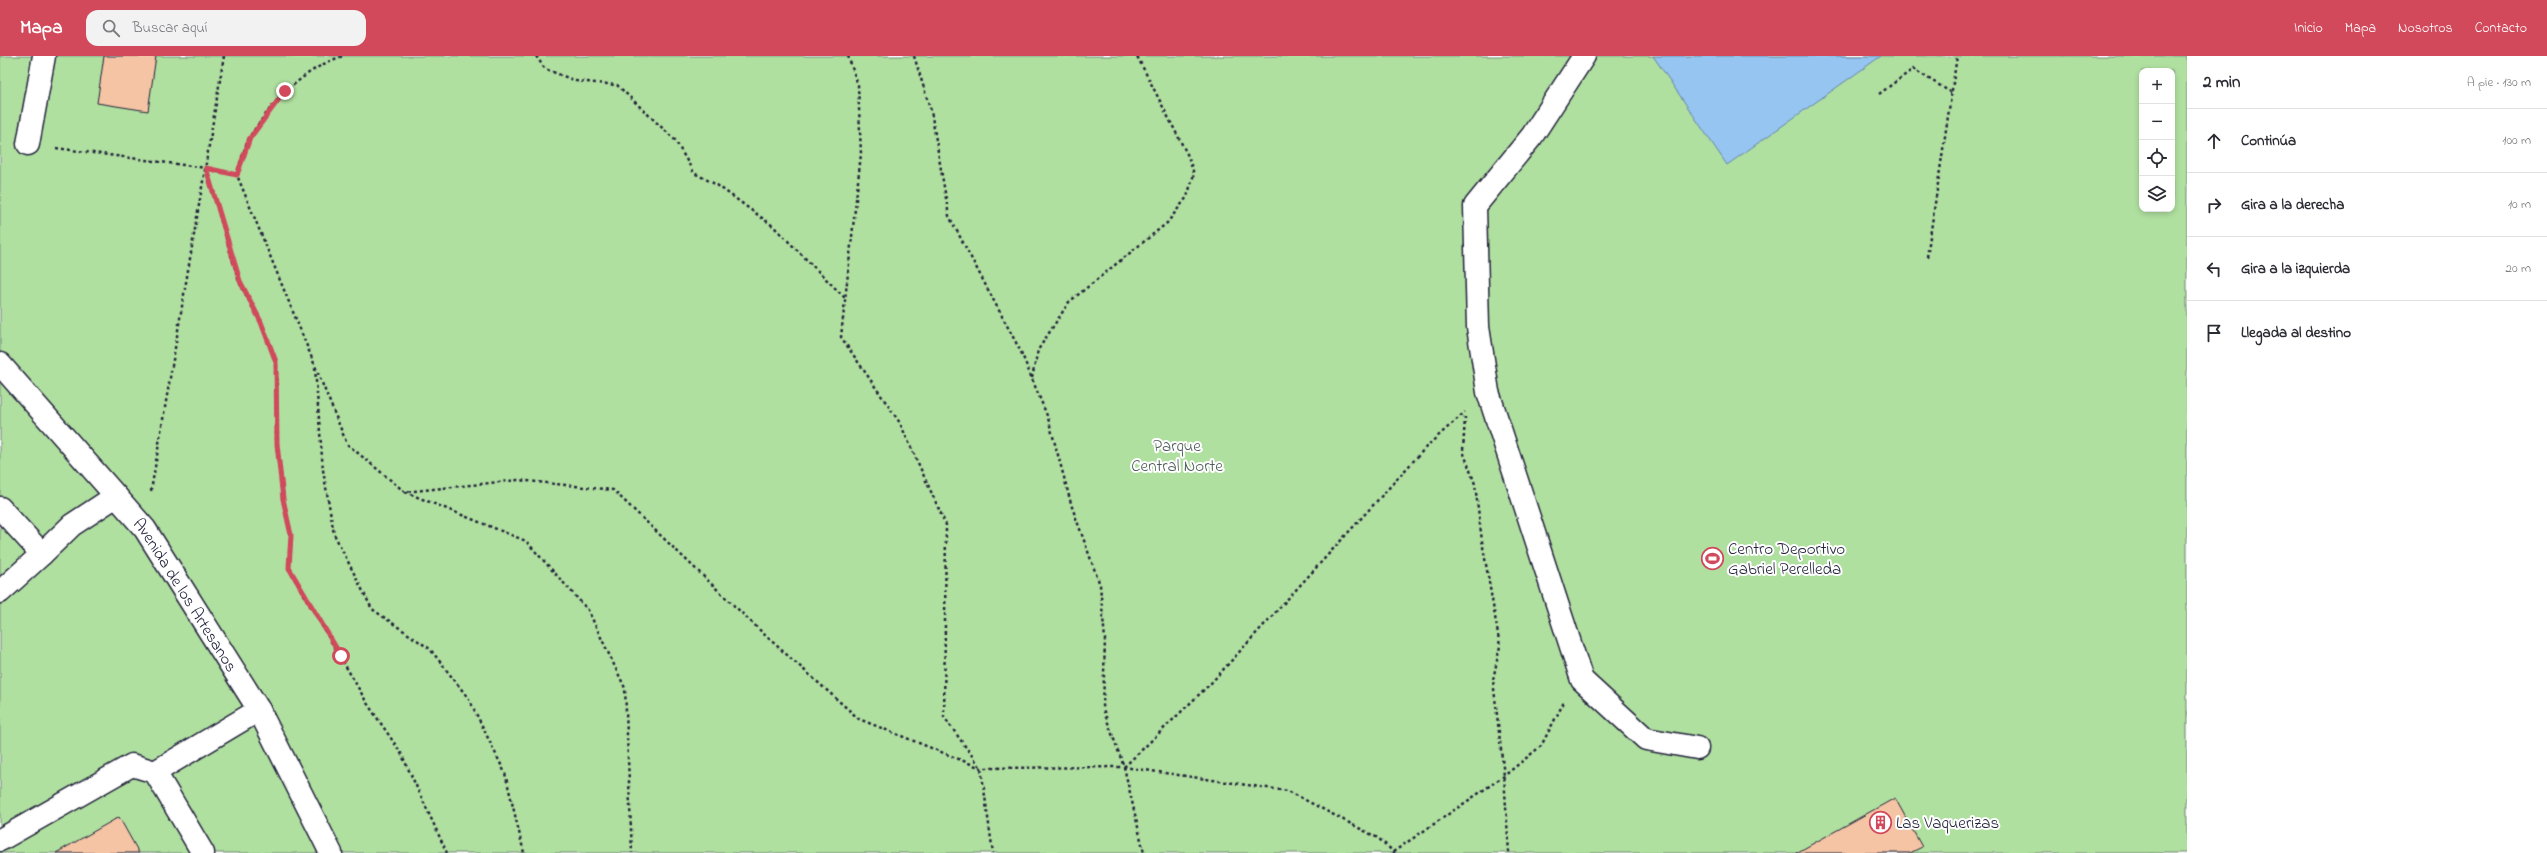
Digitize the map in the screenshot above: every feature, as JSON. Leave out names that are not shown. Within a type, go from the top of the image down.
[{"type":"street","points":[[28,144],[44,56]]},
{"type":"street","points":[[1584,56],[1532,136],[1475,206],[1478,327],[1488,392],[1582,680],[1646,739],[1697,748]]},
{"type":"street","name":"Avenida de los Artesanos","points":[[0,364],[145,528],[259,710],[331,853]]},
{"type":"street","points":[[0,592],[72,525],[116,496]]},
{"type":"street","points":[[0,508],[42,554]]},
{"type":"street","points":[[155,772],[259,710]]},
{"type":"street","points":[[0,840],[132,765],[155,772],[203,853]]},
{"type":"path","points":[[145,528],[224,56]]},
{"type":"path","points":[[343,56],[328,61],[285,91],[250,138],[237,175],[347,444],[405,492],[526,542],[588,610],[625,688],[632,853]]},
{"type":"path","points":[[536,56],[545,69],[576,81],[616,85],[676,140],[694,173],[717,185],[773,226],[846,299]]},
{"type":"path","points":[[848,56],[858,85],[861,154],[842,337],[900,423],[946,525],[944,717],[981,768],[993,853]]},
{"type":"path","points":[[914,56],[931,111],[949,216],[1020,352],[1048,418],[1072,507],[1100,585],[1105,640],[1103,709],[1124,767],[1144,853]]},
{"type":"path","points":[[1032,379],[1038,350],[1069,302],[1167,223],[1187,197],[1194,174],[1188,156],[1137,56]]},
{"type":"path","points":[[1927,257],[1957,56]]},
{"type":"path","points":[[1879,94],[1912,69],[1952,93]]},
{"type":"path","points":[[28,144],[206,168],[237,175]]},
{"type":"path","points":[[206,168],[240,281],[261,322],[276,362],[277,444],[283,499],[291,535],[289,568],[367,703],[401,753],[447,853]]},
{"type":"path","points":[[315,366],[323,470],[334,534],[372,609],[430,649],[469,699],[505,773],[524,853]]},
{"type":"path","points":[[1124,767],[1211,683],[1428,445],[1488,392]]},
{"type":"path","points":[[1465,411],[1463,451],[1475,484],[1482,541],[1500,646],[1493,680],[1504,776],[1509,853]]},
{"type":"path","points":[[405,492],[518,480],[613,490],[767,637],[859,719],[981,768],[1124,767],[1288,791],[1378,838],[1394,852],[1504,776],[1541,746],[1566,699],[1576,664]]},
{"type":"green space","name":"Parque Central Norte","points":[[0,56],[2187,56],[2187,853],[0,853]]},
{"type":"water","points":[[1653,56],[1881,56],[1727,165]]},
{"type":"building","points":[[104,56],[156,56],[148,111],[97,103]]},
{"type":"building","name":"Las Vaquerizas","points":[[1895,798],[1922,847],[1910,853],[1796,853]]},
{"type":"building","points":[[119,817],[139,853],[56,853]]},
{"type":"place","name":"Centro Deportivo Gabriel Perelleda","points":[[1713,558]]},
{"type":"place","name":"Las Vaquerizas","points":[[1880,822]]},
{"type":"route","points":[[285,91],[250,138],[237,175],[206,168],[240,281],[261,322],[276,362],[275,396],[277,444],[283,499],[291,535],[289,568],[341,656]]}]
